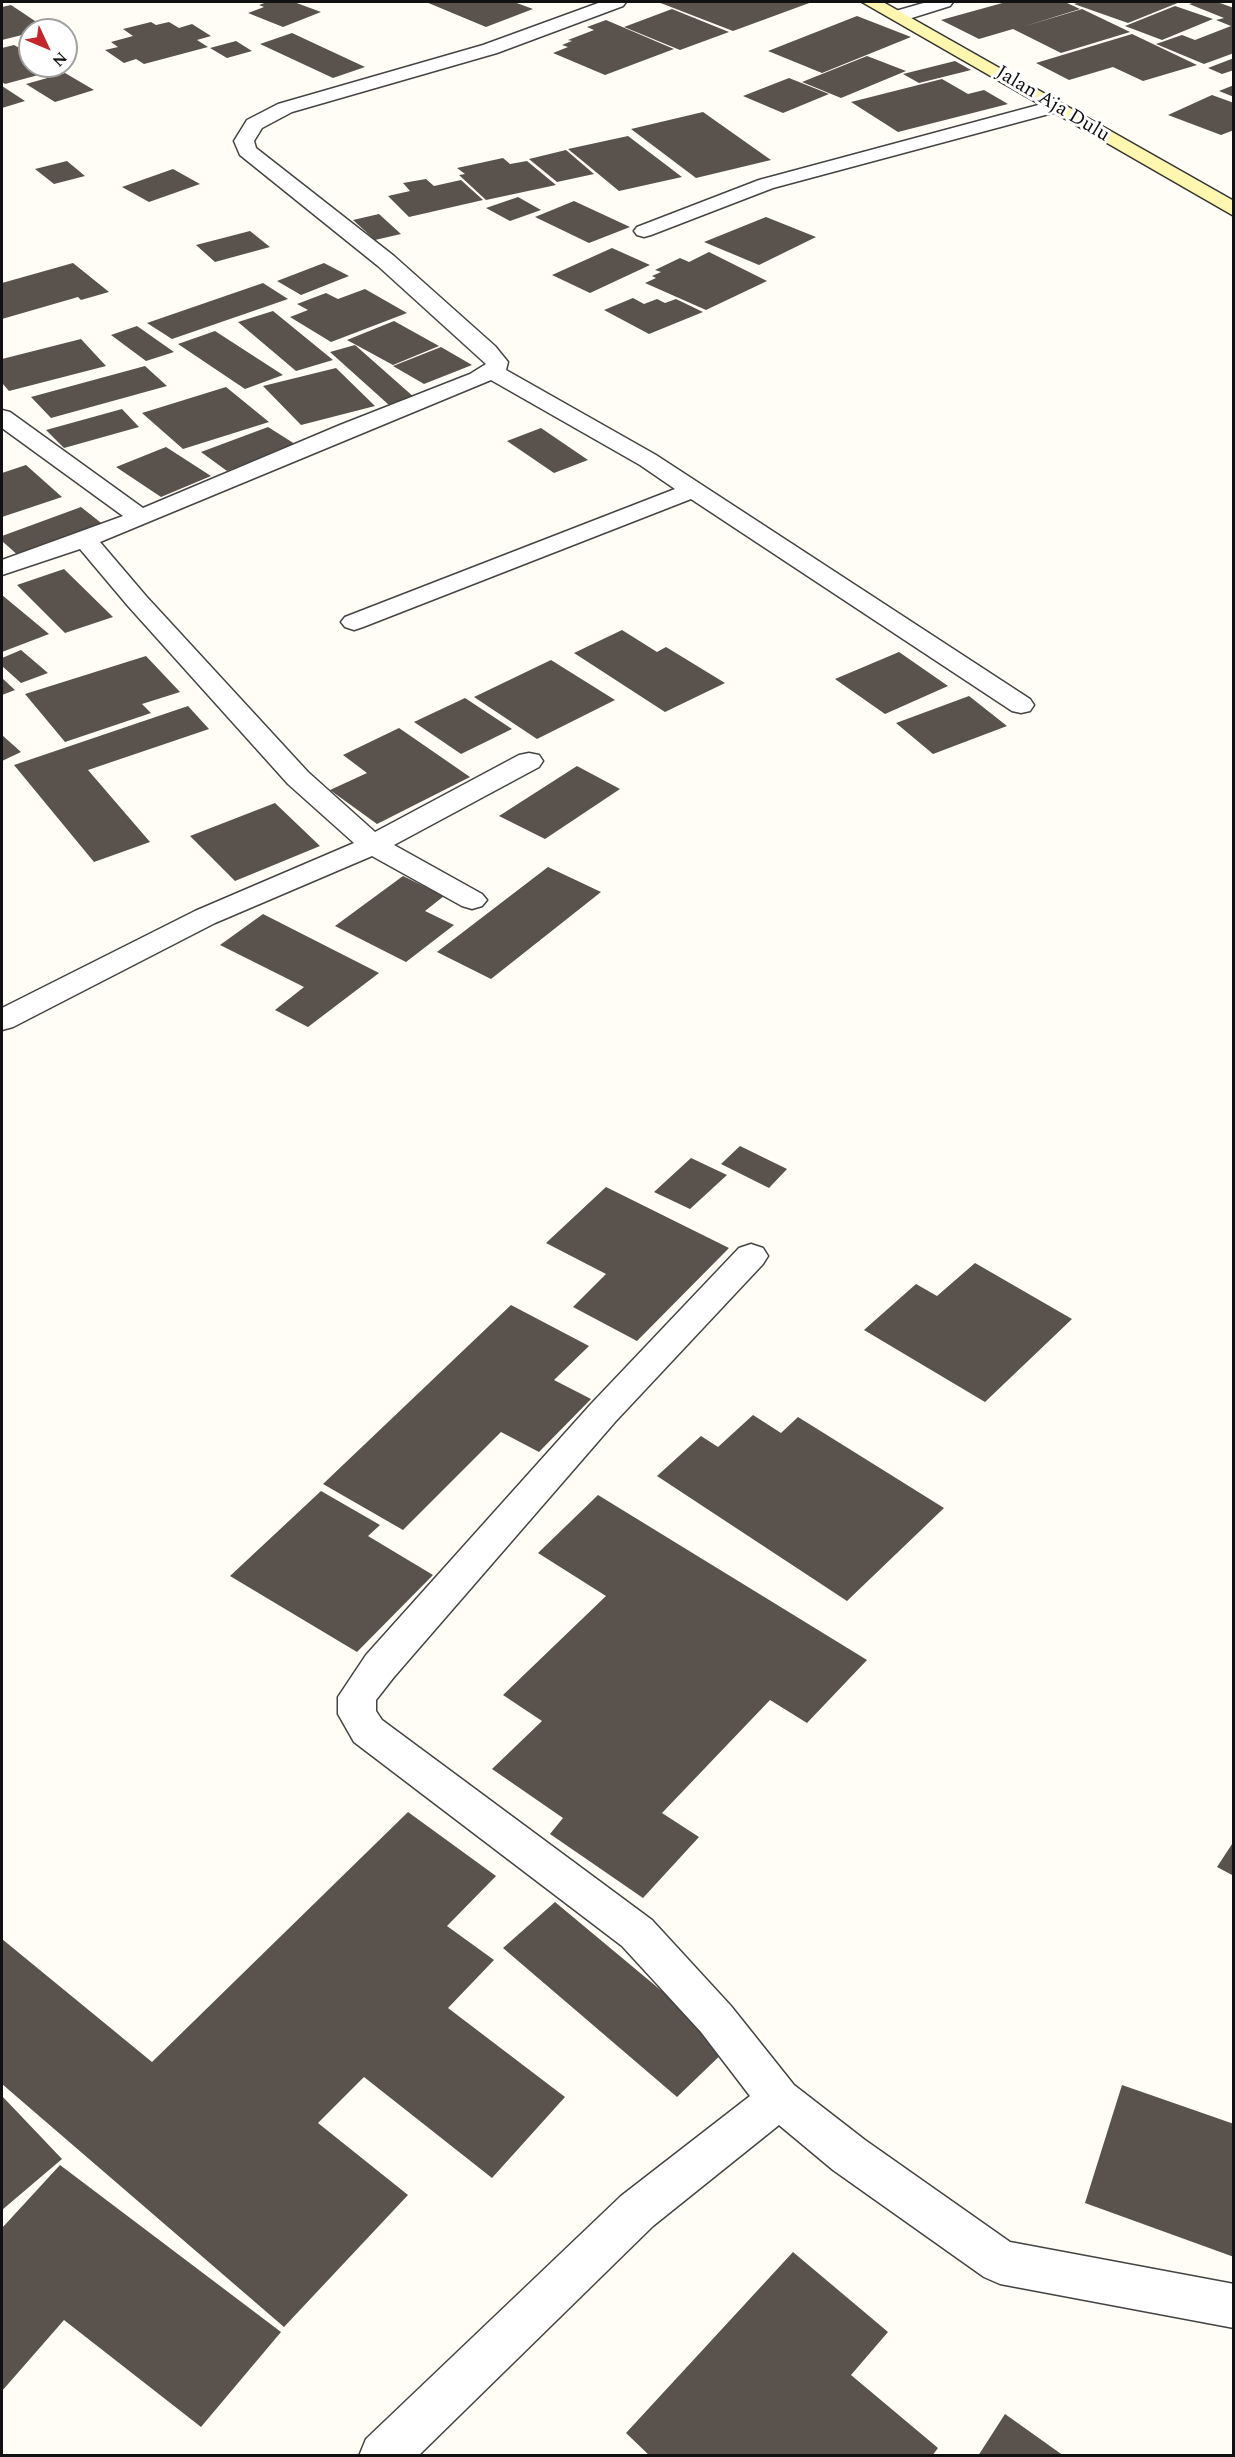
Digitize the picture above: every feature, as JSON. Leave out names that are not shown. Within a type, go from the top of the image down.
[{"type":"street","points":[[2,568],[141,518],[493,372],[497,367],[497,362],[487,351],[386,261],[247,152],[244,141],[254,124],[285,108],[479,52],[617,2]]},
{"type":"street","name":"Jalan Aja Dulu","points":[[871,2],[1025,88],[1053,107],[1233,210]]},
{"type":"street","points":[[899,16],[944,2]]},
{"type":"street","points":[[644,231],[766,184],[1053,107]]},
{"type":"street","points":[[493,372],[648,460],[1021,705]]},
{"type":"street","points":[[2,417],[141,518]]},
{"type":"street","points":[[354,622],[693,490]]},
{"type":"street","points":[[85,539],[137,601],[298,778],[373,845],[472,900]]},
{"type":"street","points":[[2,1020],[205,917],[373,845],[529,761]]},
{"type":"street","points":[[751,1256],[603,1413],[380,1666],[357,1697],[357,1713],[368,1731],[637,1933],[716,2019],[779,2099],[849,2155],[1000,2262],[1233,2306]]},
{"type":"street","points":[[383,2456],[637,2211],[779,2099]]},
{"type":"building","points":[[267,2],[294,2],[321,12],[283,27],[248,13],[264,7],[259,5]]},
{"type":"building","points":[[426,2],[514,2],[533,9],[486,27]]},
{"type":"building","points":[[658,2],[812,2],[733,31]]},
{"type":"building","points":[[1006,2],[1065,2],[1080,9],[1022,27],[1082,9],[1130,32],[1061,53],[1013,29],[979,39],[941,20]]},
{"type":"building","points":[[1080,2],[1180,2],[1128,23],[1074,4]]},
{"type":"building","points":[[1217,2],[1234,8],[1234,53],[1204,64],[1156,44],[1182,35],[1195,40],[1231,26],[1216,20],[1224,18],[1189,4]]},
{"type":"building","points":[[11,5],[30,18],[18,18],[18,36],[2,40],[2,7]]},
{"type":"building","points":[[1175,6],[1213,19],[1162,40],[1125,26]]},
{"type":"building","points":[[672,9],[729,32],[680,50],[624,27]]},
{"type":"building","points":[[857,16],[911,37],[822,73],[768,51]]},
{"type":"building","points":[[606,20],[674,49],[605,75],[553,53],[568,47],[562,45],[572,41],[568,40],[594,30],[587,27]]},
{"type":"building","points":[[151,22],[156,25],[169,22],[179,28],[192,24],[211,36],[197,40],[208,47],[144,64],[136,59],[124,63],[105,50],[118,47],[111,42],[133,36],[123,29]]},
{"type":"building","points":[[292,33],[365,67],[333,78],[260,44]]},
{"type":"building","points":[[1132,34],[1197,65],[1143,81],[1113,67],[1069,80],[1036,63]]},
{"type":"building","points":[[236,41],[252,51],[227,58],[210,48]]},
{"type":"building","points":[[14,45],[18,47],[18,78],[27,78],[5,84],[2,82],[2,48]]},
{"type":"building","points":[[867,56],[906,71],[841,98],[802,82]]},
{"type":"building","points":[[1234,58],[1234,70],[1222,74],[1208,68]]},
{"type":"building","points":[[955,61],[971,70],[919,83],[903,74]]},
{"type":"building","points":[[47,78],[74,78],[94,90],[55,102],[26,84]]},
{"type":"building","points":[[789,78],[829,94],[783,113],[743,96]]},
{"type":"building","points":[[942,79],[968,94],[984,90],[1008,104],[898,132],[851,102]]},
{"type":"building","points":[[1234,85],[1234,97],[1219,91]]},
{"type":"building","points":[[2,86],[25,101],[2,108]]},
{"type":"building","points":[[1212,95],[1234,103],[1234,130],[1221,135],[1168,115]]},
{"type":"building","points":[[703,112],[771,160],[696,178],[631,129]]},
{"type":"building","points":[[628,136],[682,177],[619,191],[568,149]]},
{"type":"building","points":[[566,150],[594,174],[557,182],[529,159]]},
{"type":"building","points":[[503,158],[510,164],[527,161],[556,185],[486,200],[459,175],[465,174],[457,168]]},
{"type":"building","points":[[67,161],[85,176],[54,184],[35,169]]},
{"type":"building","points":[[173,169],[200,184],[149,202],[122,187]]},
{"type":"building","points":[[426,179],[434,186],[461,180],[483,200],[409,217],[388,196],[410,191],[403,183]]},
{"type":"building","points":[[518,197],[541,210],[510,221],[486,208]]},
{"type":"building","points":[[574,201],[630,227],[589,243],[535,217]]},
{"type":"building","points":[[379,214],[401,234],[375,240],[353,220]]},
{"type":"building","points":[[766,217],[816,237],[759,265],[704,242]]},
{"type":"building","points":[[250,231],[270,247],[215,262],[196,245]]},
{"type":"building","points":[[612,248],[650,265],[590,293],[552,275]]},
{"type":"building","points":[[709,252],[767,281],[706,310],[645,283],[656,278],[652,276],[661,272],[655,270],[680,258],[689,262]]},
{"type":"building","points":[[73,263],[109,292],[81,300],[78,297],[2,319],[2,283]]},
{"type":"building","points":[[324,263],[349,276],[301,295],[277,281]]},
{"type":"building","points":[[263,283],[288,299],[172,339],[147,323]]},
{"type":"building","points":[[365,289],[407,313],[331,342],[290,317],[308,310],[297,304],[326,293],[338,299]]},
{"type":"building","points":[[633,298],[644,304],[657,299],[665,303],[676,299],[703,312],[649,334],[604,310]]},
{"type":"building","points":[[273,311],[333,360],[296,371],[238,322]]},
{"type":"building","points":[[394,321],[439,346],[393,365],[347,340]]},
{"type":"building","points":[[137,326],[174,352],[146,361],[111,335]]},
{"type":"building","points":[[215,331],[283,375],[245,389],[178,344]]},
{"type":"building","points":[[81,339],[106,366],[9,391],[2,383],[2,359]]},
{"type":"building","points":[[355,345],[415,398],[389,405],[330,352]]},
{"type":"building","points":[[441,347],[472,365],[424,384],[393,366]]},
{"type":"building","points":[[145,366],[167,386],[51,418],[31,397]]},
{"type":"building","points":[[336,368],[375,406],[301,425],[263,386]]},
{"type":"building","points":[[226,387],[269,422],[183,449],[142,413]]},
{"type":"building","points":[[122,409],[139,427],[64,448],[46,430]]},
{"type":"building","points":[[268,427],[295,444],[227,471],[201,452]]},
{"type":"building","points":[[541,428],[588,460],[554,473],[507,441]]},
{"type":"building","points":[[166,447],[211,476],[161,497],[116,467]]},
{"type":"building","points":[[26,465],[62,497],[2,517],[2,473]]},
{"type":"building","points":[[81,507],[105,526],[20,557],[2,541],[2,536]]},
{"type":"building","points":[[64,569],[113,617],[65,633],[17,585]]},
{"type":"building","points":[[2,595],[49,634],[2,652]]},
{"type":"building","points":[[622,630],[657,652],[666,647],[725,683],[665,712],[574,653]]},
{"type":"building","points":[[21,650],[48,673],[21,683],[2,666],[2,658]]},
{"type":"building","points":[[899,652],[948,686],[885,714],[835,679]]},
{"type":"building","points":[[146,656],[180,692],[142,704],[151,713],[65,742],[25,694]]},
{"type":"building","points":[[551,660],[615,700],[537,739],[474,697]]},
{"type":"building","points":[[2,678],[15,690],[2,695]]},
{"type":"building","points":[[969,696],[1007,726],[933,754],[896,723]]},
{"type":"building","points":[[465,698],[512,729],[461,754],[414,722]]},
{"type":"building","points":[[188,706],[209,729],[88,770],[150,842],[94,862],[14,765]]},
{"type":"building","points":[[399,728],[470,777],[377,824],[330,790],[367,773],[343,755]]},
{"type":"building","points":[[2,735],[21,752],[2,761]]},
{"type":"building","points":[[577,766],[620,789],[545,839],[499,816]]},
{"type":"building","points":[[275,803],[320,846],[235,881],[190,836]]},
{"type":"building","points":[[548,867],[601,892],[491,979],[437,952]]},
{"type":"building","points":[[403,876],[444,896],[425,911],[454,925],[406,962],[335,926]]},
{"type":"building","points":[[263,914],[379,973],[308,1027],[275,1010],[304,987],[220,945]]},
{"type":"building","points":[[740,1146],[787,1169],[769,1188],[721,1164]]},
{"type":"building","points":[[691,1158],[727,1175],[690,1209],[654,1192]]},
{"type":"building","points":[[606,1187],[729,1248],[637,1341],[573,1307],[606,1274],[546,1243]]},
{"type":"building","points":[[975,1263],[1072,1319],[985,1402],[864,1330],[916,1284],[937,1296]]},
{"type":"building","points":[[511,1305],[589,1346],[554,1380],[591,1399],[539,1452],[501,1432],[403,1530],[323,1484]]},
{"type":"building","points":[[753,1415],[781,1433],[798,1417],[944,1508],[847,1601],[657,1476],[701,1436],[718,1447]]},
{"type":"building","points":[[321,1491],[380,1525],[368,1536],[433,1575],[357,1652],[230,1576]]},
{"type":"building","points":[[598,1495],[867,1660],[807,1723],[770,1700],[662,1813],[699,1837],[643,1898],[550,1834],[563,1818],[492,1769],[542,1721],[503,1695],[606,1596],[538,1553]]},
{"type":"building","points":[[408,1812],[496,1876],[447,1926],[494,1960],[448,2008],[565,2097],[492,2178],[364,2077],[318,2123],[408,2195],[284,2327],[2,2084],[2,1939],[152,2062]]},
{"type":"building","points":[[1234,1841],[1234,1876],[1217,1867]]},
{"type":"building","points":[[555,1902],[729,2047],[677,2097],[503,1948]]},
{"type":"building","points":[[1122,2085],[1234,2124],[1234,2257],[1085,2203]]},
{"type":"building","points":[[2,2096],[62,2159],[2,2210]]},
{"type":"building","points":[[60,2165],[281,2332],[201,2427],[64,2320],[2,2391],[2,2228]]},
{"type":"building","points":[[793,2252],[888,2332],[851,2375],[938,2448],[932,2456],[650,2456],[626,2433]]},
{"type":"building","points":[[1005,2414],[1064,2456],[978,2456]]}]
